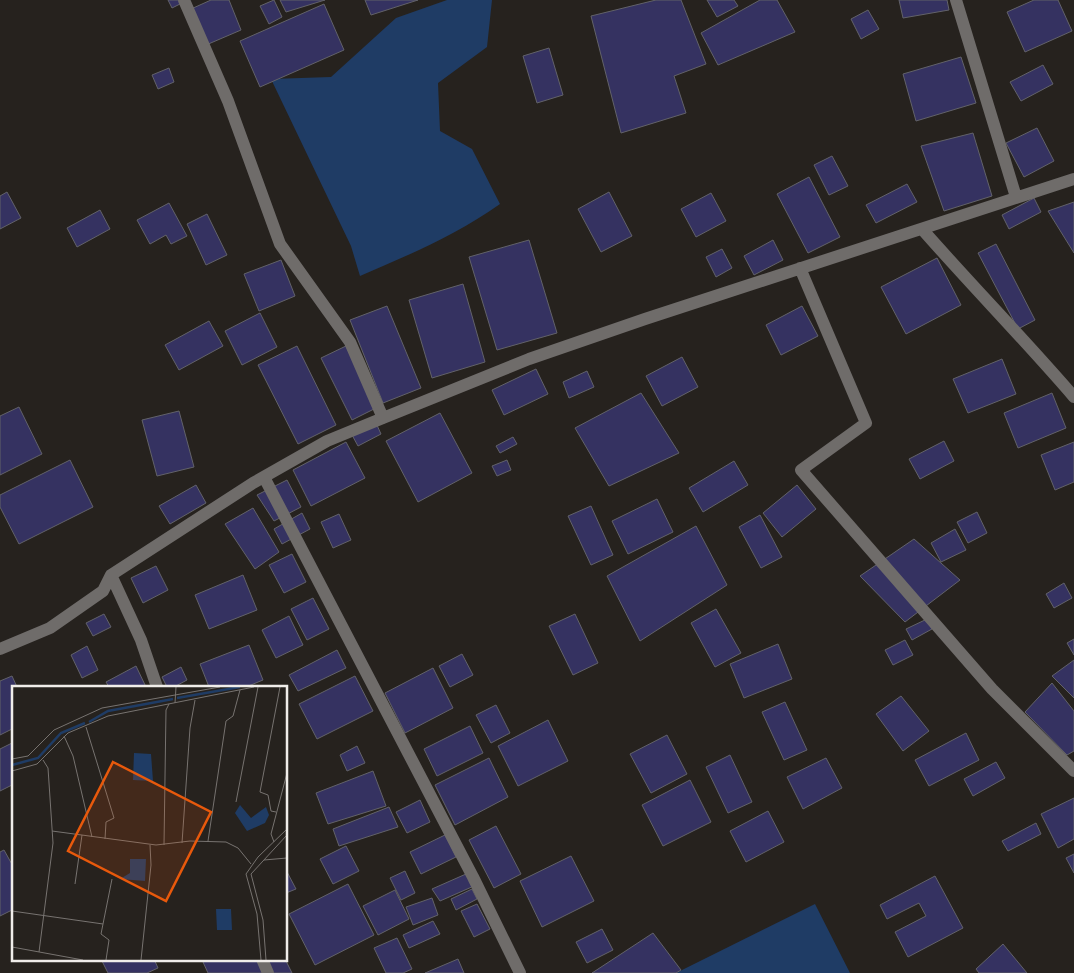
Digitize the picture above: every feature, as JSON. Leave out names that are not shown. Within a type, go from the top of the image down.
[{"type":"street","points":[[184,0],[228,101],[280,244],[350,342],[383,418]]},
{"type":"street","points":[[956,0],[1016,197]]},
{"type":"street","points":[[0,649],[50,628],[102,591],[111,575],[253,483],[327,442],[529,359],[1074,179]]},
{"type":"street","points":[[922,229],[974,288],[1019,333],[1074,397]]},
{"type":"street","points":[[800,268],[866,423],[801,470],[815,489],[992,689],[1074,771]]},
{"type":"street","points":[[265,478],[468,868],[520,973]]},
{"type":"street","points":[[111,575],[141,640],[157,686]]},
{"type":"street","points":[[262,960],[268,973]]},
{"type":"water","points":[[447,0],[492,0],[487,47],[438,83],[440,131],[472,149],[500,204],[449,235],[360,276],[351,246],[271,79],[331,77],[396,18]]},
{"type":"water","points":[[815,904],[850,973],[676,973]]},
{"type":"building","points":[[168,0],[188,0],[172,8]]},
{"type":"building","points":[[211,0],[229,0],[241,30],[206,45],[191,9]]},
{"type":"building","points":[[274,0],[282,17],[269,24],[260,6]]},
{"type":"building","points":[[280,0],[325,0],[286,12]]},
{"type":"building","points":[[365,0],[418,0],[371,15]]},
{"type":"building","points":[[656,0],[681,0],[706,64],[674,76],[686,113],[621,133],[591,16]]},
{"type":"building","points":[[707,0],[734,0],[738,6],[717,17]]},
{"type":"building","points":[[760,0],[777,0],[795,32],[718,65],[701,33]]},
{"type":"building","points":[[899,0],[947,0],[949,10],[903,18]]},
{"type":"building","points":[[1034,0],[1058,0],[1072,31],[1025,52],[1007,12]]},
{"type":"building","points":[[324,4],[344,50],[260,87],[240,41]]},
{"type":"building","points":[[868,10],[879,29],[861,39],[851,19]]},
{"type":"building","points":[[549,48],[563,95],[537,103],[523,56]]},
{"type":"building","points":[[961,57],[976,103],[916,121],[903,74]]},
{"type":"building","points":[[1043,65],[1053,84],[1021,101],[1010,82]]},
{"type":"building","points":[[169,68],[174,82],[158,89],[152,75]]},
{"type":"building","points":[[1037,128],[1054,161],[1024,177],[1006,143]]},
{"type":"building","points":[[973,133],[992,196],[944,211],[921,146]]},
{"type":"building","points":[[832,156],[848,186],[829,195],[814,165]]},
{"type":"building","points":[[809,177],[840,237],[808,253],[777,194]]},
{"type":"building","points":[[907,184],[917,202],[876,223],[866,205]]},
{"type":"building","points":[[7,192],[21,218],[0,229],[0,196]]},
{"type":"building","points":[[609,192],[632,236],[601,252],[578,209]]},
{"type":"building","points":[[711,193],[726,221],[696,237],[681,209]]},
{"type":"building","points":[[1034,198],[1041,212],[1009,229],[1002,215]]},
{"type":"building","points":[[1074,202],[1074,253],[1048,211]]},
{"type":"building","points":[[169,203],[187,236],[171,244],[166,235],[150,244],[137,220]]},
{"type":"building","points":[[100,210],[110,229],[77,247],[67,228]]},
{"type":"building","points":[[207,214],[227,255],[206,265],[187,224]]},
{"type":"building","points":[[529,240],[557,333],[497,350],[469,257]]},
{"type":"building","points":[[773,240],[783,260],[754,275],[744,256]]},
{"type":"building","points":[[996,244],[1035,320],[1018,329],[978,253]]},
{"type":"building","points":[[722,249],[732,268],[716,277],[706,257]]},
{"type":"building","points":[[937,258],[961,305],[906,334],[881,287]]},
{"type":"building","points":[[281,260],[295,296],[259,311],[244,274]]},
{"type":"building","points":[[463,284],[485,362],[432,378],[409,300]]},
{"type":"building","points":[[387,306],[421,388],[383,403],[350,320]]},
{"type":"building","points":[[802,306],[818,336],[781,355],[766,325]]},
{"type":"building","points":[[260,313],[277,347],[242,365],[225,331]]},
{"type":"building","points":[[209,321],[223,346],[179,370],[165,345]]},
{"type":"building","points":[[297,346],[336,425],[298,444],[258,365]]},
{"type":"building","points":[[346,346],[376,408],[352,420],[321,358]]},
{"type":"building","points":[[682,357],[698,387],[662,406],[646,376]]},
{"type":"building","points":[[1002,359],[1016,394],[968,413],[953,379]]},
{"type":"building","points":[[536,369],[548,394],[504,415],[492,390]]},
{"type":"building","points":[[587,371],[594,387],[569,398],[563,382]]},
{"type":"building","points":[[641,393],[679,453],[609,486],[575,428]]},
{"type":"building","points":[[1052,393],[1066,428],[1018,448],[1004,413]]},
{"type":"building","points":[[19,407],[42,454],[0,475],[0,416]]},
{"type":"building","points":[[179,411],[194,467],[157,476],[142,420]]},
{"type":"building","points":[[440,413],[472,473],[418,502],[386,441]]},
{"type":"building","points":[[376,423],[381,434],[358,446],[352,435]]},
{"type":"building","points":[[513,437],[517,444],[500,453],[496,446]]},
{"type":"building","points":[[944,441],[954,461],[920,479],[909,459]]},
{"type":"building","points":[[346,442],[365,478],[311,506],[293,470]]},
{"type":"building","points":[[1074,442],[1074,482],[1055,490],[1041,455]]},
{"type":"building","points":[[70,460],[93,507],[19,544],[0,507],[0,495]]},
{"type":"building","points":[[507,460],[511,470],[497,476],[492,466]]},
{"type":"building","points":[[734,461],[748,485],[703,512],[689,488]]},
{"type":"building","points":[[287,480],[301,507],[274,521],[257,495]]},
{"type":"building","points":[[196,485],[206,503],[170,524],[159,506]]},
{"type":"building","points":[[797,485],[816,509],[782,537],[763,513]]},
{"type":"building","points":[[657,499],[673,532],[628,554],[612,521]]},
{"type":"building","points":[[591,506],[613,555],[591,565],[568,516]]},
{"type":"building","points":[[253,508],[279,552],[255,569],[225,524]]},
{"type":"building","points":[[977,512],[987,533],[968,543],[957,522]]},
{"type":"building","points":[[302,513],[310,529],[282,544],[274,529]]},
{"type":"building","points":[[339,514],[351,540],[333,548],[321,522]]},
{"type":"building","points":[[760,515],[782,557],[761,568],[739,527]]},
{"type":"building","points":[[696,526],[727,585],[640,641],[607,576]]},
{"type":"building","points":[[955,529],[966,550],[941,562],[931,543]]},
{"type":"building","points":[[914,539],[960,580],[905,622],[860,576]]},
{"type":"building","points":[[292,554],[306,582],[284,593],[269,565]]},
{"type":"building","points":[[156,566],[168,590],[143,603],[131,578]]},
{"type":"building","points":[[243,575],[257,610],[209,629],[195,595]]},
{"type":"building","points":[[1064,583],[1072,598],[1054,608],[1046,594]]},
{"type":"building","points":[[313,598],[329,629],[307,640],[291,609]]},
{"type":"building","points":[[716,609],[741,653],[715,667],[691,623]]},
{"type":"building","points":[[104,614],[111,627],[93,636],[86,623]]},
{"type":"building","points":[[575,614],[598,663],[573,675],[549,626]]},
{"type":"building","points":[[289,616],[303,645],[276,658],[262,630]]},
{"type":"building","points":[[927,619],[932,629],[912,640],[906,629]]},
{"type":"building","points":[[1074,639],[1074,655],[1067,643]]},
{"type":"building","points":[[905,640],[913,655],[893,665],[885,650]]},
{"type":"building","points":[[778,644],[792,679],[744,698],[730,664]]},
{"type":"building","points":[[249,645],[263,680],[248,686],[209,686],[200,664]]},
{"type":"building","points":[[87,646],[98,670],[82,678],[71,655]]},
{"type":"building","points":[[337,650],[346,668],[298,691],[289,675]]},
{"type":"building","points":[[462,654],[473,675],[450,687],[439,666]]},
{"type":"building","points":[[1074,660],[1074,698],[1052,676]]},
{"type":"building","points":[[136,666],[146,686],[108,686],[106,682]]},
{"type":"building","points":[[181,667],[187,680],[176,686],[166,686],[162,677]]},
{"type":"building","points":[[433,668],[453,708],[405,733],[385,693]]},
{"type":"building","points":[[12,676],[17,686],[12,686],[12,729],[0,735],[0,681]]},
{"type":"building","points":[[355,676],[373,711],[317,739],[299,704]]},
{"type":"building","points":[[1052,683],[1074,711],[1074,751],[1067,755],[1025,712]]},
{"type":"building","points":[[901,696],[929,731],[903,751],[876,714]]},
{"type":"building","points":[[785,702],[807,750],[784,760],[762,712]]},
{"type":"building","points":[[496,705],[510,733],[491,743],[476,715]]},
{"type":"building","points":[[548,720],[568,761],[518,786],[498,746]]},
{"type":"building","points":[[470,726],[483,753],[437,776],[424,749]]},
{"type":"building","points":[[966,733],[979,760],[929,786],[915,760]]},
{"type":"building","points":[[667,735],[687,774],[651,793],[630,754]]},
{"type":"building","points":[[12,743],[12,785],[0,791],[0,749]]},
{"type":"building","points":[[357,746],[365,763],[347,771],[340,755]]},
{"type":"building","points":[[730,755],[752,802],[728,813],[706,767]]},
{"type":"building","points":[[489,758],[508,797],[455,825],[435,785]]},
{"type":"building","points":[[826,758],[842,788],[803,809],[787,777]]},
{"type":"building","points":[[996,762],[1005,778],[973,796],[964,779]]},
{"type":"building","points":[[373,771],[386,806],[328,824],[316,793]]},
{"type":"building","points":[[690,780],[711,822],[663,846],[642,805]]},
{"type":"building","points":[[1074,798],[1074,839],[1058,848],[1041,814]]},
{"type":"building","points":[[420,800],[430,822],[407,833],[396,812]]},
{"type":"building","points":[[389,807],[398,827],[339,846],[333,829]]},
{"type":"building","points":[[768,811],[784,842],[746,862],[730,831]]},
{"type":"building","points":[[1036,823],[1041,834],[1008,851],[1002,841]]},
{"type":"building","points":[[496,826],[521,874],[494,888],[469,840]]},
{"type":"building","points":[[445,835],[456,857],[421,874],[410,852]]},
{"type":"building","points":[[346,846],[359,871],[333,884],[320,859]]},
{"type":"building","points":[[4,850],[12,864],[12,910],[0,916],[0,852]]},
{"type":"building","points":[[1074,854],[1074,873],[1066,858]]},
{"type":"building","points":[[571,856],[594,901],[542,927],[520,881]]},
{"type":"building","points":[[405,871],[415,893],[401,900],[390,878]]},
{"type":"building","points":[[288,874],[296,889],[288,892]]},
{"type":"building","points":[[466,874],[474,886],[440,901],[432,889]]},
{"type":"building","points":[[935,876],[963,928],[908,957],[895,932],[926,916],[919,903],[887,919],[880,905]]},
{"type":"building","points":[[348,884],[374,935],[315,965],[289,914]]},
{"type":"building","points":[[472,889],[477,899],[456,910],[451,899]]},
{"type":"building","points":[[395,890],[409,919],[378,935],[363,906]]},
{"type":"building","points":[[432,898],[438,915],[413,925],[406,907]]},
{"type":"building","points":[[477,904],[490,929],[474,937],[461,911]]},
{"type":"building","points":[[433,921],[440,934],[409,948],[403,935]]},
{"type":"building","points":[[602,929],[613,950],[587,963],[576,942]]},
{"type":"building","points":[[653,933],[681,970],[676,973],[592,973]]},
{"type":"building","points":[[397,938],[412,969],[403,973],[386,973],[374,948]]},
{"type":"building","points":[[1003,944],[1027,973],[979,973],[976,969]]},
{"type":"building","points":[[458,959],[464,973],[425,973]]},
{"type":"building","points":[[102,960],[154,960],[158,968],[147,973],[108,973]]},
{"type":"building","points":[[206,960],[286,960],[292,973],[208,973],[203,962]]}]
